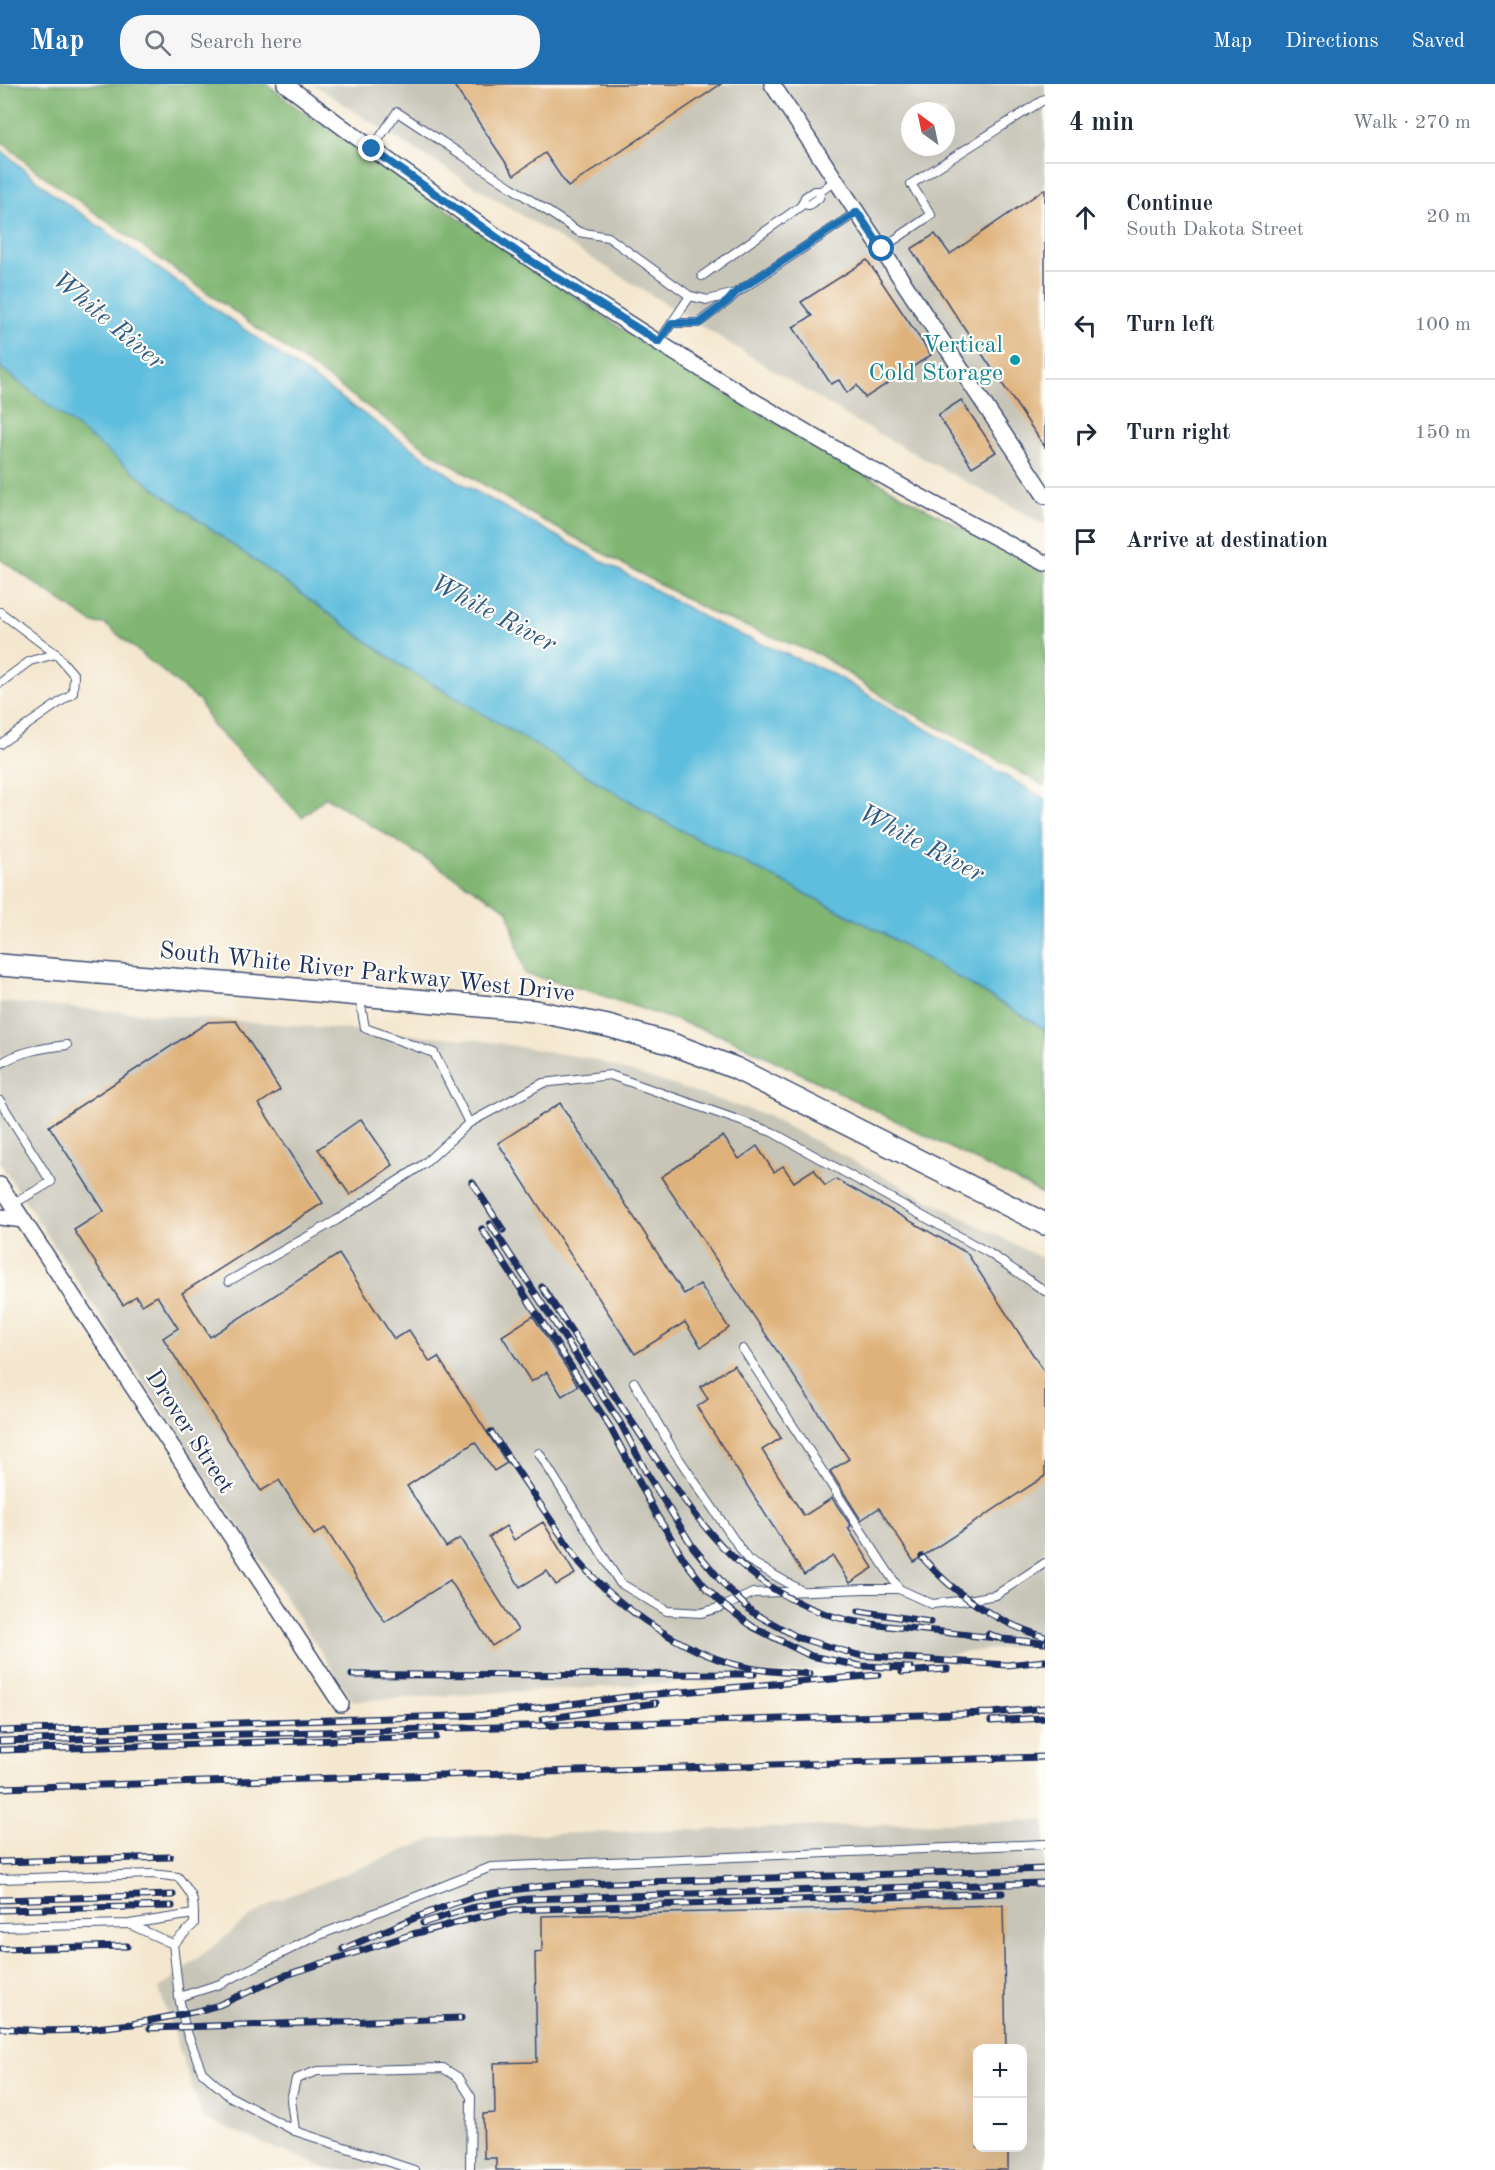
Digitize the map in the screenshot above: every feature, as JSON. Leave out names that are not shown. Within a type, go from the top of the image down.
[{"type":"street","points":[[285,84],[523,256],[659,342],[801,428],[964,522],[1045,563]]},
{"type":"street","points":[[772,84],[1045,496]]},
{"type":"street","name":"South White River Parkway West Drive","points":[[0,965],[358,995],[550,1014],[608,1026],[672,1044],[755,1077],[1045,1224]]},
{"type":"street","name":"Drover Street","points":[[0,1185],[340,1704]]},
{"type":"street","points":[[0,1216],[23,1220]]},
{"type":"lane","points":[[882,249],[931,215],[911,184],[1045,99]]},
{"type":"lane","points":[[372,149],[397,112],[579,232],[608,237],[690,296],[708,300],[736,292]]},
{"type":"lane","points":[[702,276],[804,204],[809,205],[816,201],[821,191],[836,180]]},
{"type":"lane","points":[[672,323],[699,323],[736,292],[857,212]]},
{"type":"lane","points":[[659,342],[690,296]]},
{"type":"lane","points":[[0,612],[56,654],[75,675],[73,693],[0,744]]},
{"type":"lane","points":[[0,683],[30,662],[56,654]]},
{"type":"lane","points":[[358,995],[365,1028],[434,1053],[469,1123]]},
{"type":"lane","points":[[0,1064],[35,1049],[67,1045]]},
{"type":"lane","points":[[229,1281],[337,1220],[424,1164],[469,1123],[543,1083],[610,1075],[772,1132],[989,1253],[1045,1291]]},
{"type":"lane","points":[[0,1101],[51,1182],[13,1204]]},
{"type":"lane","points":[[743,1349],[899,1589]]},
{"type":"lane","points":[[634,1382],[673,1450],[748,1560],[804,1593]]},
{"type":"lane","points":[[539,1453],[620,1583],[667,1611],[701,1613],[753,1593],[899,1589],[932,1605],[996,1595],[1045,1563]]},
{"type":"lane","points":[[179,1997],[220,1983],[317,1936],[491,1867],[1045,1844]]},
{"type":"lane","points":[[0,1879],[153,1874],[178,1877],[193,1897],[194,1924],[173,1944]]},
{"type":"lane","points":[[0,1927],[129,1924],[194,1914]]},
{"type":"lane","points":[[129,1924],[173,1944]]},
{"type":"lane","points":[[173,1944],[185,2027],[202,2072],[229,2096],[295,2131],[414,2170]]},
{"type":"lane","points":[[295,2131],[291,2100],[296,2079],[317,2071],[443,2068],[459,2078],[471,2097],[470,2170]]},
{"type":"shaded area","points":[[313,84],[1045,84],[1045,525],[857,422],[369,121]]},
{"type":"shaded area","points":[[0,1002],[479,1040],[592,1059],[765,1115],[1045,1260],[1045,1643],[730,1680],[353,1701],[0,1163]]},
{"type":"shaded area","points":[[1045,1820],[1045,2170],[330,2170],[203,2119],[159,1989],[249,1918],[274,1902],[438,1837]]},
{"type":"green space","points":[[0,84],[267,84],[289,102],[669,361],[905,497],[1045,572],[1045,786],[887,699],[820,655],[714,614],[528,512],[436,455],[35,170],[0,140]]},
{"type":"green space","points":[[0,367],[161,493],[399,664],[667,823],[885,934],[1045,1029],[1045,1195],[731,1039],[586,990],[525,974],[508,910],[326,797],[302,817],[212,725],[200,702],[105,624],[93,623],[0,559]]},
{"type":"water","name":"White River","points":[[0,149],[52,193],[464,485],[722,627],[831,673],[1045,799],[1045,1029],[885,934],[667,823],[399,664],[161,493],[0,367]]},
{"type":"building","points":[[453,84],[721,84],[568,187],[545,153],[514,175]]},
{"type":"building","name":"Vertical Cold Storage","points":[[1045,189],[1045,447],[911,249],[935,234],[950,254]]},
{"type":"building","points":[[867,260],[931,355],[865,398],[857,385],[847,393],[839,380],[831,384],[793,327],[812,316],[801,302]]},
{"type":"building","points":[[961,400],[996,452],[972,467],[938,415]]},
{"type":"building","points":[[236,1021],[280,1090],[259,1104],[323,1203],[182,1293],[210,1337],[339,1254],[394,1339],[409,1330],[430,1362],[438,1357],[507,1463],[494,1471],[475,1442],[407,1486],[446,1547],[460,1538],[518,1630],[492,1646],[450,1580],[385,1622],[325,1528],[314,1535],[279,1480],[261,1491],[163,1338],[178,1328],[157,1296],[142,1305],[136,1296],[123,1305],[74,1230],[104,1211],[49,1126],[208,1022]]},
{"type":"building","points":[[560,1103],[684,1294],[700,1284],[729,1328],[701,1347],[685,1322],[635,1354],[498,1143]]},
{"type":"building","points":[[361,1119],[393,1165],[350,1195],[318,1149]]},
{"type":"building","points":[[723,1136],[739,1159],[757,1146],[774,1172],[783,1166],[794,1182],[814,1169],[825,1186],[836,1179],[967,1253],[1045,1373],[1045,1476],[914,1562],[879,1508],[861,1520],[830,1471],[849,1459],[661,1177]]},
{"type":"building","points":[[533,1316],[578,1386],[562,1396],[547,1372],[531,1382],[502,1336]]},
{"type":"building","points":[[734,1365],[781,1438],[762,1450],[804,1516],[832,1498],[851,1526],[848,1528],[873,1568],[850,1583],[833,1556],[804,1575],[697,1407],[708,1399],[700,1387]]},
{"type":"building","points":[[543,1522],[575,1574],[556,1585],[547,1571],[520,1587],[489,1537],[506,1526],[514,1540]]},
{"type":"building","points":[[1003,1905],[1006,2044],[973,2044],[973,2152],[1008,2152],[1008,2170],[496,2170],[496,2158],[484,2158],[483,2114],[495,2113],[494,2063],[537,2062],[535,1953],[542,1952],[542,1916]]},
{"type":"railway","points":[[472,1182],[503,1230]]},
{"type":"railway","points":[[490,1224],[621,1424],[646,1472],[693,1547],[726,1587],[752,1612],[799,1638],[858,1655],[1007,1665],[1045,1661]]},
{"type":"railway","points":[[482,1229],[610,1427],[655,1512],[685,1561],[707,1589],[753,1627],[811,1656],[861,1666],[911,1668]]},
{"type":"railway","points":[[542,1287],[695,1514],[716,1539],[764,1583],[793,1600],[846,1620],[997,1638]]},
{"type":"railway","points":[[491,1432],[580,1563],[615,1598],[635,1614],[680,1642],[727,1662],[758,1669],[810,1674]]},
{"type":"railway","points":[[922,1557],[948,1583],[978,1606],[1010,1624],[1045,1637]]},
{"type":"railway","points":[[859,1611],[930,1622]]},
{"type":"railway","points":[[989,1634],[1002,1639],[1045,1643]]},
{"type":"railway","points":[[902,1672],[947,1669]]},
{"type":"railway","points":[[352,1675],[754,1674]]},
{"type":"railway","points":[[0,1731],[482,1715],[635,1696],[878,1675]]},
{"type":"railway","points":[[543,1719],[656,1703]]},
{"type":"railway","points":[[0,1741],[992,1713],[1045,1708]]},
{"type":"railway","points":[[991,1721],[1045,1718]]},
{"type":"railway","points":[[0,1750],[436,1737]]},
{"type":"railway","points":[[0,1788],[1045,1757]]},
{"type":"railway","points":[[0,1862],[170,1857]]},
{"type":"railway","points":[[343,1949],[455,1903],[502,1892],[543,1886],[1045,1869]]},
{"type":"railway","points":[[423,1923],[470,1908],[527,1899],[1045,1883]]},
{"type":"railway","points":[[78,2030],[132,2024],[198,2011],[219,2005],[283,1976],[413,1934],[514,1910],[1002,1893]]},
{"type":"railway","points":[[0,1900],[173,1895]]},
{"type":"railway","points":[[0,1910],[172,1906]]},
{"type":"railway","points":[[0,1949],[127,1946]]},
{"type":"railway","points":[[150,2028],[461,2018]]},
{"type":"railway","points":[[0,2028],[40,2031],[87,2030]]},
{"type":"place","name":"Vertical Cold Storage","points":[[1015,360]]},
{"type":"route","points":[[372,149],[523,256],[659,342],[672,323],[699,323],[736,292],[857,212],[882,249]]}]
